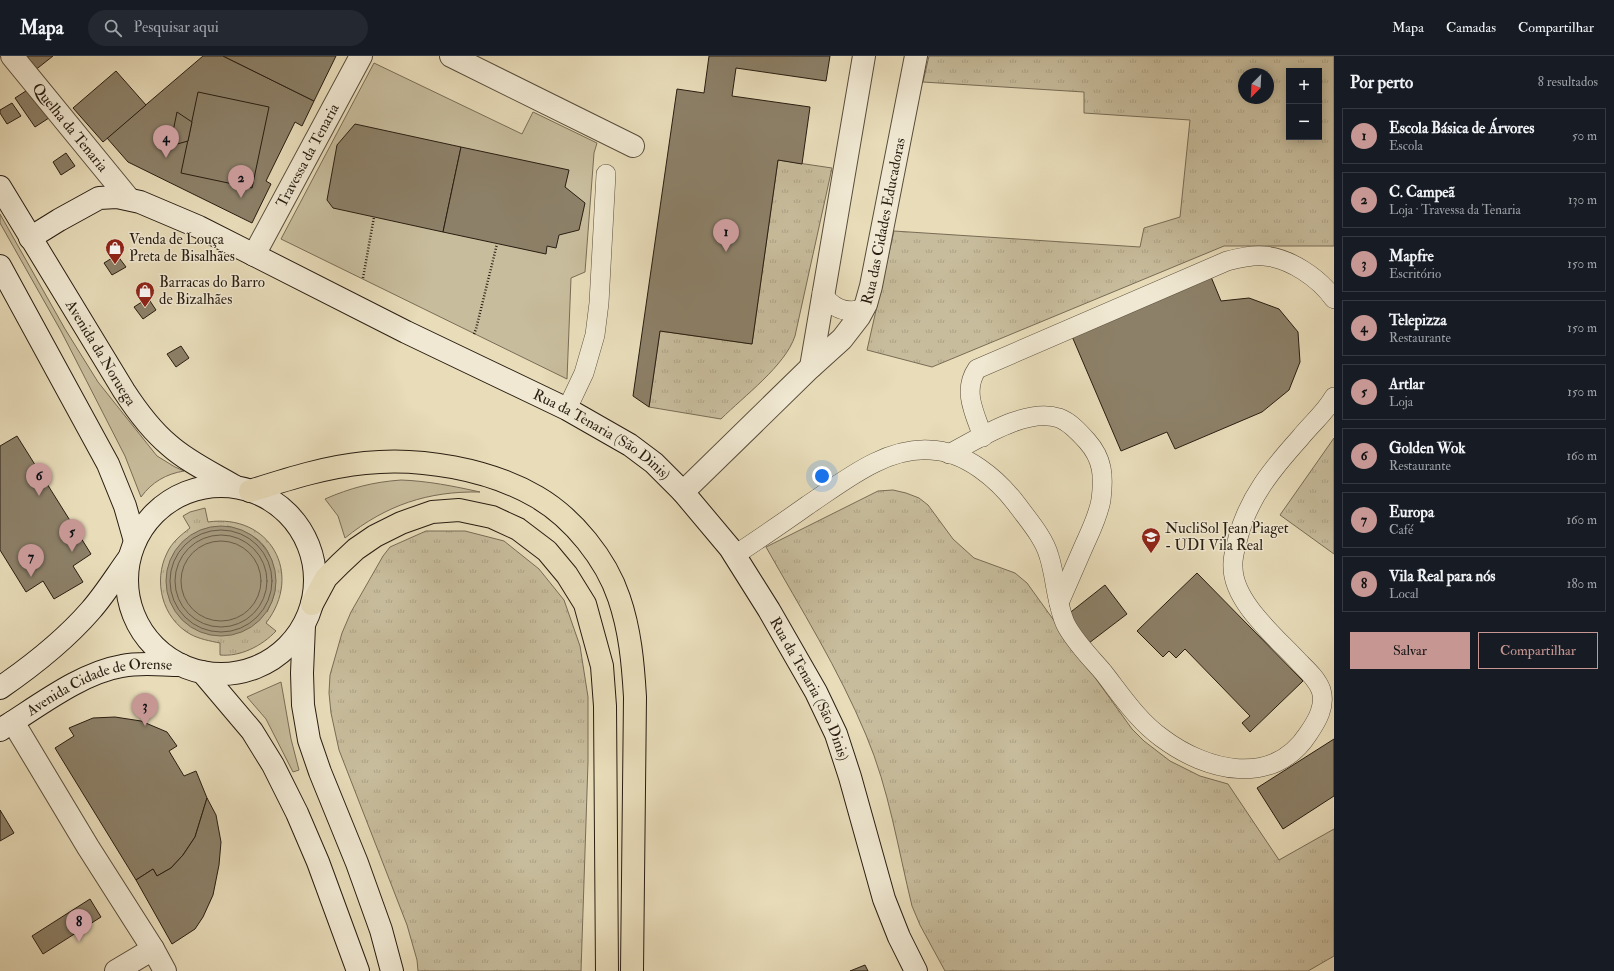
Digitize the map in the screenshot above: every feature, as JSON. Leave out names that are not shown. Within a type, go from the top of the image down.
[{"type":"highway","points":[[242,489],[302,474],[365,463],[398,462],[439,465],[475,472],[507,482],[537,497],[566,517],[586,540],[606,568],[619,597],[627,625],[633,658],[635,696],[632,971]]},
{"type":"highway","points":[[312,604],[326,578],[356,549],[375,536],[401,522],[432,512],[459,510],[492,517],[518,529],[547,551],[567,575],[585,604],[602,666],[605,706],[607,971]]},
{"type":"street","name":"Quelha da Tenaria","points":[[12,56],[129,199]]},
{"type":"street","name":"Travessa da Tenaria","points":[[254,255],[361,56]]},
{"type":"street","points":[[451,56],[633,146]]},
{"type":"street","points":[[811,367],[822,293],[864,56]]},
{"type":"street","name":"Rua das Cidades Educadoras","points":[[683,492],[848,333],[863,309],[871,286],[916,56]]},
{"type":"street","name":"Avenida da Noruega","points":[[0,187],[124,391],[142,416],[160,436],[178,452],[242,489]]},
{"type":"street","name":"Rua da Tenaria (São Dinis)","points":[[30,238],[99,198],[108,197],[129,199],[176,217],[462,359],[567,409],[630,445],[654,463],[683,492],[734,555],[792,649],[836,734],[850,777],[884,899],[899,937],[916,971]]},
{"type":"street","points":[[0,266],[108,464],[125,506],[132,549],[127,578],[129,600],[136,620],[147,638],[162,654],[181,665],[202,672],[219,674],[236,673],[253,669],[268,662],[286,648],[304,625],[312,604],[316,584],[314,564],[308,545],[302,532],[285,511],[269,499],[242,489],[214,486],[193,490],[175,498],[158,510],[144,525],[132,549],[97,603],[82,620],[42,656],[0,688]]},
{"type":"street","points":[[304,625],[302,673],[303,705],[309,740],[320,772],[357,863],[381,930],[392,971]]},
{"type":"street","name":"Avenida Cidade de Orense","points":[[6,726],[69,687],[98,673],[124,666],[181,665]]},
{"type":"street","points":[[202,672],[252,732],[276,771],[297,813],[318,862],[358,971]]},
{"type":"street","points":[[6,726],[88,848],[166,971]]},
{"type":"street","points":[[116,971],[153,949]]},
{"type":"lane","points":[[567,409],[584,373],[595,335],[599,303],[606,174]]},
{"type":"lane","points":[[983,437],[974,413],[969,388],[971,377],[977,369],[1227,260],[1246,256],[1264,256],[1283,260],[1317,280],[1334,299]]},
{"type":"lane","points":[[822,293],[833,306],[839,309],[848,311],[863,309]]},
{"type":"lane","points":[[734,555],[856,473],[886,458],[910,451],[932,450],[949,454],[970,462],[1000,485],[1017,505],[1048,552],[1059,603],[1066,625],[1078,642],[1140,717],[1160,737],[1180,751],[1214,766],[1247,769],[1263,767],[1280,760],[1296,750],[1317,720],[1322,705],[1321,690],[1312,675],[1255,615],[1242,599],[1236,584],[1233,566],[1242,522],[1260,486],[1302,435],[1329,406],[1334,397]]},
{"type":"lane","points":[[949,454],[1023,419],[1042,415],[1059,418],[1077,430],[1094,449],[1101,465],[1103,482],[1100,501],[1095,521],[1059,603]]},
{"type":"path","points":[[353,304],[363,276],[374,217]]},
{"type":"path","points":[[462,359],[476,329],[497,244]]},
{"type":"green space","points":[[929,56],[1334,56],[1334,246],[1224,246],[932,367],[867,350],[894,231],[1140,247],[1144,228],[1180,217],[1190,120],[1084,113],[1084,92],[923,82]]},
{"type":"green space","points":[[374,63],[522,134],[533,112],[597,143],[594,153],[585,272],[571,278],[567,379],[281,239]]},
{"type":"green space","points":[[778,160],[832,168],[795,336],[790,347],[763,380],[721,419],[649,407],[660,331],[752,344]]},
{"type":"green space","points":[[0,214],[65,329],[98,382],[157,456],[184,471],[171,474],[155,483],[141,497],[125,456],[61,331],[0,223]]},
{"type":"green space","points":[[1334,438],[1334,554],[1280,515]]},
{"type":"green space","points":[[401,480],[421,481],[480,492],[443,494],[408,502],[376,517],[345,538],[338,516],[325,499],[362,486]]},
{"type":"green space","points":[[893,490],[919,498],[928,505],[953,539],[974,558],[1015,573],[1027,583],[1132,729],[1144,741],[1170,761],[1200,776],[1228,784],[1279,860],[1334,829],[1334,956],[1308,971],[945,971],[920,925],[912,906],[887,798],[881,776],[866,735],[832,663],[766,547],[878,491]]},
{"type":"green space","points":[[205,508],[208,522],[230,522],[249,527],[264,537],[274,551],[281,567],[282,585],[277,604],[266,623],[276,631],[257,646],[235,654],[220,655],[220,643],[201,639],[190,634],[180,627],[167,609],[161,587],[163,564],[171,545],[190,528],[183,516],[190,512]],"holes":[[[227,526],[237,529],[259,540],[272,561],[275,588],[274,597],[267,612]]]},
{"type":"green space","points":[[426,531],[465,531],[504,541],[539,569],[564,600],[580,646],[588,697],[588,762],[581,971],[418,971],[417,960],[407,925],[339,750],[331,713],[329,693],[330,675],[342,633],[351,612],[383,556],[390,547]]},
{"type":"green space","points":[[281,682],[291,739],[299,770],[293,772],[266,719],[247,697]]},
{"type":"water","points":[[221,526],[242,530],[252,535],[260,542],[267,550],[272,560],[276,581],[272,602],[267,612],[260,620],[252,627],[242,632],[221,636],[200,632],[190,627],[182,620],[175,612],[170,602],[166,581],[170,560],[175,550],[182,542],[190,535],[200,530]]},
{"type":"building","points":[[21,56],[53,56],[34,71]]},
{"type":"building","points":[[203,56],[223,56],[314,101],[302,126],[295,122],[266,181],[271,184],[252,223],[128,162],[107,138]]},
{"type":"building","points":[[223,56],[336,56],[314,101]]},
{"type":"building","points":[[709,56],[830,56],[826,81],[736,68],[732,96],[810,107],[802,164],[778,160],[752,344],[660,331],[649,407],[633,396],[677,89],[704,93]]},
{"type":"building","points":[[116,71],[146,105],[103,142],[73,108]]},
{"type":"building","points":[[29,89],[52,116],[35,127],[15,98]]},
{"type":"building","points":[[198,92],[269,107],[252,188],[181,173]]},
{"type":"building","points":[[12,103],[21,116],[7,124],[0,113],[0,110]]},
{"type":"building","points":[[177,112],[192,122],[188,141],[170,146]]},
{"type":"building","points":[[355,124],[461,147],[443,232],[333,208],[327,200],[337,145]]},
{"type":"building","points":[[461,147],[569,170],[565,187],[585,203],[579,230],[559,235],[556,248],[547,246],[546,254],[443,232]]},
{"type":"building","points":[[66,153],[75,166],[61,175],[53,162]]},
{"type":"building","name":"Venda de Louça Preta de Bisalhães","points":[[117,255],[126,267],[112,275],[104,263]]},
{"type":"building","points":[[1209,272],[1221,301],[1249,298],[1279,309],[1298,332],[1300,362],[1289,390],[1262,412],[1175,449],[1167,432],[1121,451],[1071,334]]},
{"type":"building","name":"Barracas do Barro de Bizalhães","points":[[148,298],[156,310],[143,319],[134,307]]},
{"type":"building","points":[[181,346],[189,358],[176,367],[167,354]]},
{"type":"building","points":[[17,436],[91,554],[73,566],[83,582],[54,599],[43,581],[26,592],[0,550],[0,446]]},
{"type":"building","points":[[1197,573],[1303,681],[1250,732],[1242,723],[1250,716],[1185,649],[1176,658],[1169,651],[1163,657],[1137,631]]},
{"type":"building","points":[[1105,585],[1127,614],[1089,643],[1067,615]]},
{"type":"building","points":[[115,717],[141,721],[167,732],[177,746],[169,751],[184,776],[196,771],[207,798],[195,837],[183,855],[171,868],[157,876],[153,869],[136,880],[55,748],[74,736],[69,728],[93,718]]},
{"type":"building","points":[[1334,739],[1334,796],[1283,829],[1257,788]]},
{"type":"building","points":[[207,798],[216,815],[221,842],[219,865],[213,895],[203,917],[195,929],[172,944],[136,880],[153,869],[157,876],[171,868],[183,855],[195,837]]},
{"type":"building","points":[[0,810],[14,833],[0,841]]},
{"type":"building","points":[[90,899],[101,917],[43,954],[32,936]]},
{"type":"building","points":[[865,965],[868,971],[850,971]]},
{"type":"place","name":"Telepizza","points":[[166,158]]},
{"type":"place","name":"C. Campeã","points":[[241,198]]},
{"type":"place","name":"Escola Básica de Árvores","points":[[726,252]]},
{"type":"place","name":"Venda de Louça Preta de Bisalhães","points":[[115,265]]},
{"type":"place","name":"Barracas do Barro de Bizalhães","points":[[145,308]]},
{"type":"place","name":"Golden Wok","points":[[39,496]]},
{"type":"place","name":"Artlar","points":[[72,552]]},
{"type":"place","name":"NucliSol Jean Piaget - UDI Vila Real","points":[[1151,554]]},
{"type":"place","name":"Europa","points":[[31,577]]},
{"type":"place","name":"Mapfre","points":[[145,726]]},
{"type":"place","name":"Vila Real para nós","points":[[79,942]]}]
